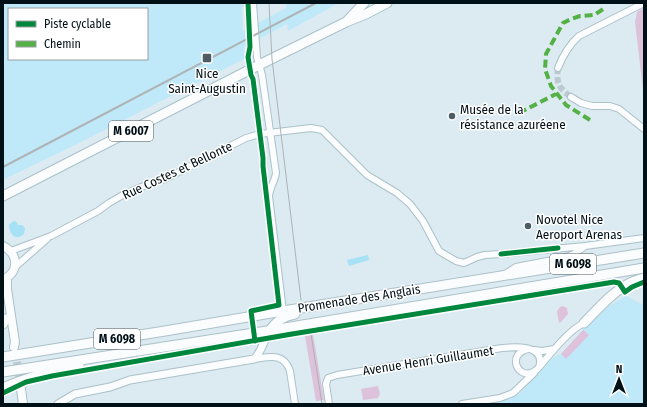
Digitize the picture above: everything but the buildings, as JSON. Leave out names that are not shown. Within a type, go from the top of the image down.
[{"type":"main road","points":[[346,22],[364,3]]},
{"type":"main road","points":[[346,22],[387,3]]},
{"type":"main road","name":"M 6007","points":[[3,196],[346,22]]},
{"type":"main road","points":[[3,246],[11,251],[14,258],[15,267],[11,274],[5,278],[15,342],[14,347],[11,344],[8,326],[4,319]]},
{"type":"main road","name":"Promenade des Anglais","points":[[3,357],[157,333],[282,307],[332,303],[644,253]]},
{"type":"main road","name":"M 6098","points":[[3,372],[270,330],[644,268]]},
{"type":"main road","points":[[584,323],[618,290],[633,281],[644,278]]},
{"type":"main road","points":[[270,330],[275,323],[284,317],[312,311],[332,303]]},
{"type":"main road","points":[[3,388],[15,382],[45,373],[93,362],[113,355]]},
{"type":"main road","points":[[21,388],[23,404]]},
{"type":"street","points":[[253,3],[257,57],[262,75],[276,176],[269,196],[282,307]]},
{"type":"street","points":[[558,68],[562,58],[572,42],[580,36],[644,3]]},
{"type":"street","points":[[571,98],[592,106],[610,106],[626,115],[644,129]]},
{"type":"street","name":"Rue Costes et Bellonte","points":[[11,251],[51,236],[98,211],[121,196],[146,185],[165,179],[246,138],[257,134],[311,128],[322,130],[367,175],[397,193],[410,204],[423,220],[439,250],[456,261],[464,263],[485,255],[585,246]]},
{"type":"street","name":"Rue Costes et Bellonte","points":[[15,267],[51,236]]},
{"type":"street","points":[[502,275],[516,267],[562,258],[574,254],[585,246],[644,238]]},
{"type":"street","points":[[462,404],[500,398],[513,393],[577,326],[584,323]]},
{"type":"street","points":[[254,359],[259,353],[264,339],[270,330]]},
{"type":"street","name":"Avenue Henri Guillaumet","points":[[329,404],[326,382],[328,378],[337,375],[502,348],[515,347],[530,349]]},
{"type":"street","points":[[530,349],[535,351],[540,358],[540,366],[530,374],[526,374],[517,367],[516,362],[518,355],[524,350],[530,349],[542,351],[554,349]]},
{"type":"street","points":[[58,404],[75,394],[106,388],[130,380],[272,357],[280,358],[289,368],[295,404]]},
{"type":"shaded area","points":[[3,3],[249,3],[242,7],[243,31],[286,8],[286,3],[339,3],[288,31],[287,24],[244,47],[244,59],[3,180]]},
{"type":"shaded area","points":[[644,8],[644,98],[635,22],[637,12]]},
{"type":"shaded area","points":[[15,221],[18,225],[22,225],[25,228],[24,234],[18,237],[12,234],[9,228],[9,225]]},
{"type":"shaded area","points":[[368,255],[369,260],[349,266],[347,260]]},
{"type":"shaded area","points":[[626,296],[644,305],[644,404],[476,404],[511,398],[519,394],[528,385],[532,378],[553,358],[561,354],[583,330],[584,321]]},
{"type":"shaded area","points":[[562,306],[567,308],[568,314],[559,323],[557,311]]},
{"type":"shaded area","points":[[583,330],[589,335],[566,359],[561,354]]},
{"type":"shaded area","points":[[313,334],[324,400],[316,401],[305,336]]},
{"type":"shaded area","points":[[378,386],[380,394],[378,398],[363,400],[361,389]]},
{"type":"tunnel","points":[[558,68],[559,85],[571,97]]},
{"type":"tunnel","points":[[15,350],[21,387]]},
{"type":"tram line","points":[[269,3],[272,59],[301,300]]},
{"type":"tram line","points":[[311,334],[322,404]]},
{"type":"railway","points":[[3,167],[316,3]]},
{"type":"marked path","points":[[590,120],[566,105],[551,86],[545,69],[546,54],[563,23],[580,16],[594,15],[605,8]]},
{"type":"marked path","points":[[519,113],[556,94]]},
{"type":"cycle path","points":[[248,3],[250,47],[248,57],[253,79],[263,158],[279,305],[251,311],[255,341]]},
{"type":"cycle path","points":[[501,254],[558,248]]},
{"type":"cycle path","points":[[3,393],[26,382],[52,376],[292,334],[614,282],[619,283],[625,292],[644,282]]},
{"type":"place","name":"Nice Saint-Augustin","points":[[207,58]]},
{"type":"place","name":"Musée de la résistance azuréene","points":[[452,116]]},
{"type":"place","name":"Novotel Nice Aeroport Arenas","points":[[528,226]]}]
